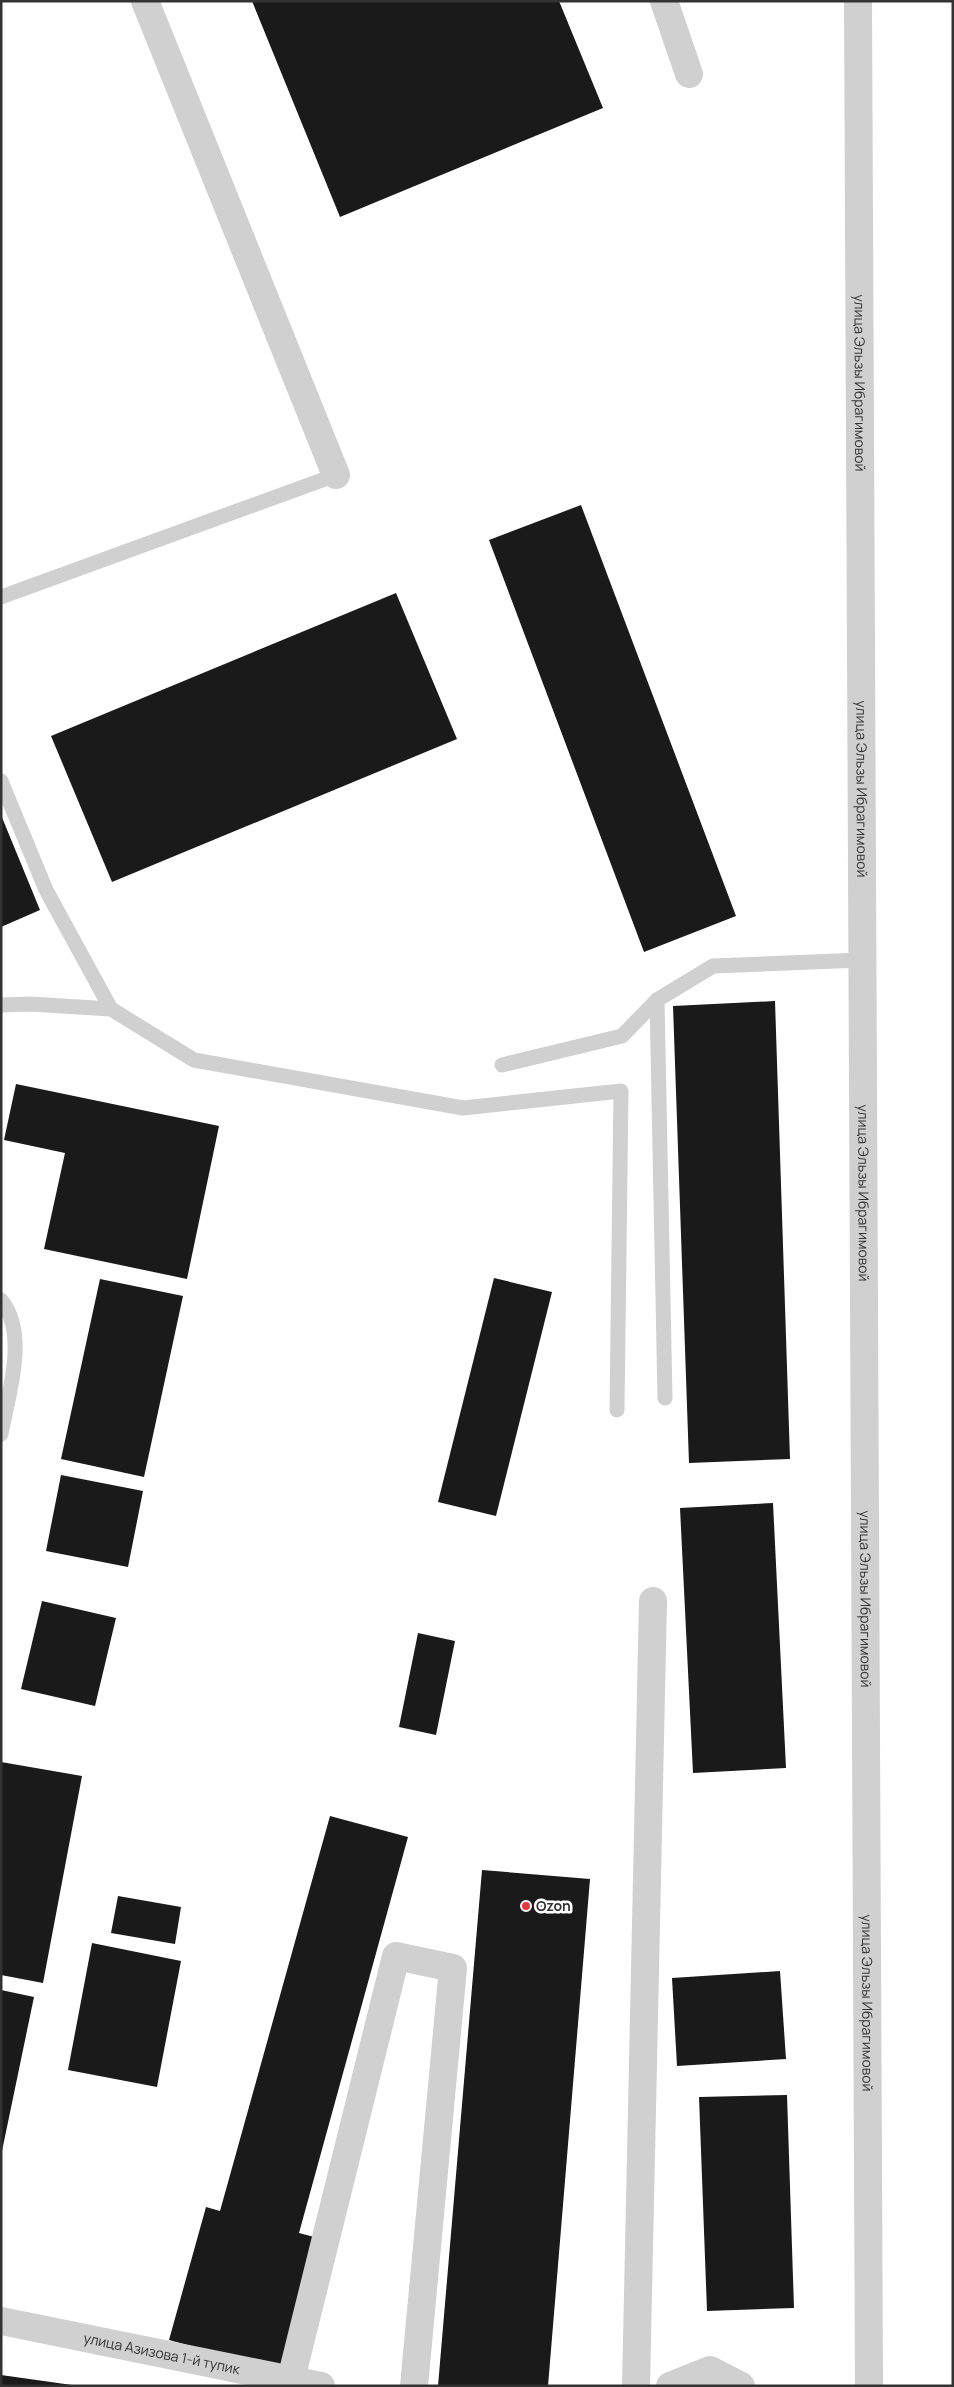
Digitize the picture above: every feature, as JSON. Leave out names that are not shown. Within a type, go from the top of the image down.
[{"type":"street","points":[[145,1],[336,475]]},
{"type":"street","points":[[664,1],[689,74]]},
{"type":"street","name":"улица Эльзы Ибрагимовой","points":[[858,1],[869,2386]]},
{"type":"street","points":[[636,2386],[653,1601]]},
{"type":"street","points":[[291,2379],[396,1956],[453,1968],[414,2386]]},
{"type":"street","name":"улица Азизова 1-й тупик","points":[[1,2321],[321,2386]]},
{"type":"street","points":[[670,2386],[710,2370],[741,2386]]},
{"type":"lane","points":[[1,597],[336,475]]},
{"type":"lane","points":[[1,781],[46,890],[111,1008],[194,1060],[463,1108],[621,1091],[617,1410]]},
{"type":"lane","points":[[502,1065],[622,1036],[657,1000],[713,966],[862,960]]},
{"type":"lane","points":[[657,1000],[666,1398]]},
{"type":"lane","points":[[1,1005],[30,1004],[111,1008]]},
{"type":"lane","points":[[1,1300],[9,1309],[17,1350],[1,1434]]},
{"type":"building","points":[[252,1],[559,1],[603,108],[340,217]]},
{"type":"building","points":[[581,505],[736,916],[644,952],[489,540]]},
{"type":"building","points":[[396,593],[457,739],[112,882],[51,736]]},
{"type":"building","points":[[1,815],[40,910],[1,927]]},
{"type":"building","points":[[775,1001],[790,1459],[689,1463],[673,1006]]},
{"type":"building","points":[[16,1084],[219,1126],[187,1279],[44,1249],[65,1153],[4,1140]]},
{"type":"building","points":[[494,1278],[552,1292],[496,1516],[438,1502]]},
{"type":"building","points":[[100,1279],[183,1296],[144,1477],[61,1459]]},
{"type":"building","points":[[61,1475],[143,1491],[128,1567],[46,1551]]},
{"type":"building","points":[[773,1503],[786,1768],[693,1773],[680,1508]]},
{"type":"building","points":[[42,1601],[116,1618],[95,1706],[21,1689]]},
{"type":"building","points":[[418,1633],[455,1641],[436,1735],[399,1727]]},
{"type":"building","points":[[1,1762],[82,1776],[43,1983],[1,1975]]},
{"type":"building","points":[[330,1816],[408,1837],[299,2233],[318,2238],[281,2371],[169,2340],[206,2207],[220,2211]]},
{"type":"building","points":[[482,1870],[590,1879],[548,2386],[438,2386]]},
{"type":"building","points":[[118,1896],[181,1907],[175,1944],[111,1933]]},
{"type":"building","points":[[92,1943],[181,1961],[157,2087],[68,2070]]},
{"type":"building","points":[[780,1971],[786,2059],[677,2066],[672,1978]]},
{"type":"building","points":[[1,1990],[34,1997],[2,2151],[1,2150]]},
{"type":"building","points":[[787,2095],[794,2308],[707,2311],[699,2097]]},
{"type":"building","points":[[1,2375],[72,2385],[72,2386],[1,2386]]},
{"type":"place","name":"Ozon","points":[[526,1906]]}]
